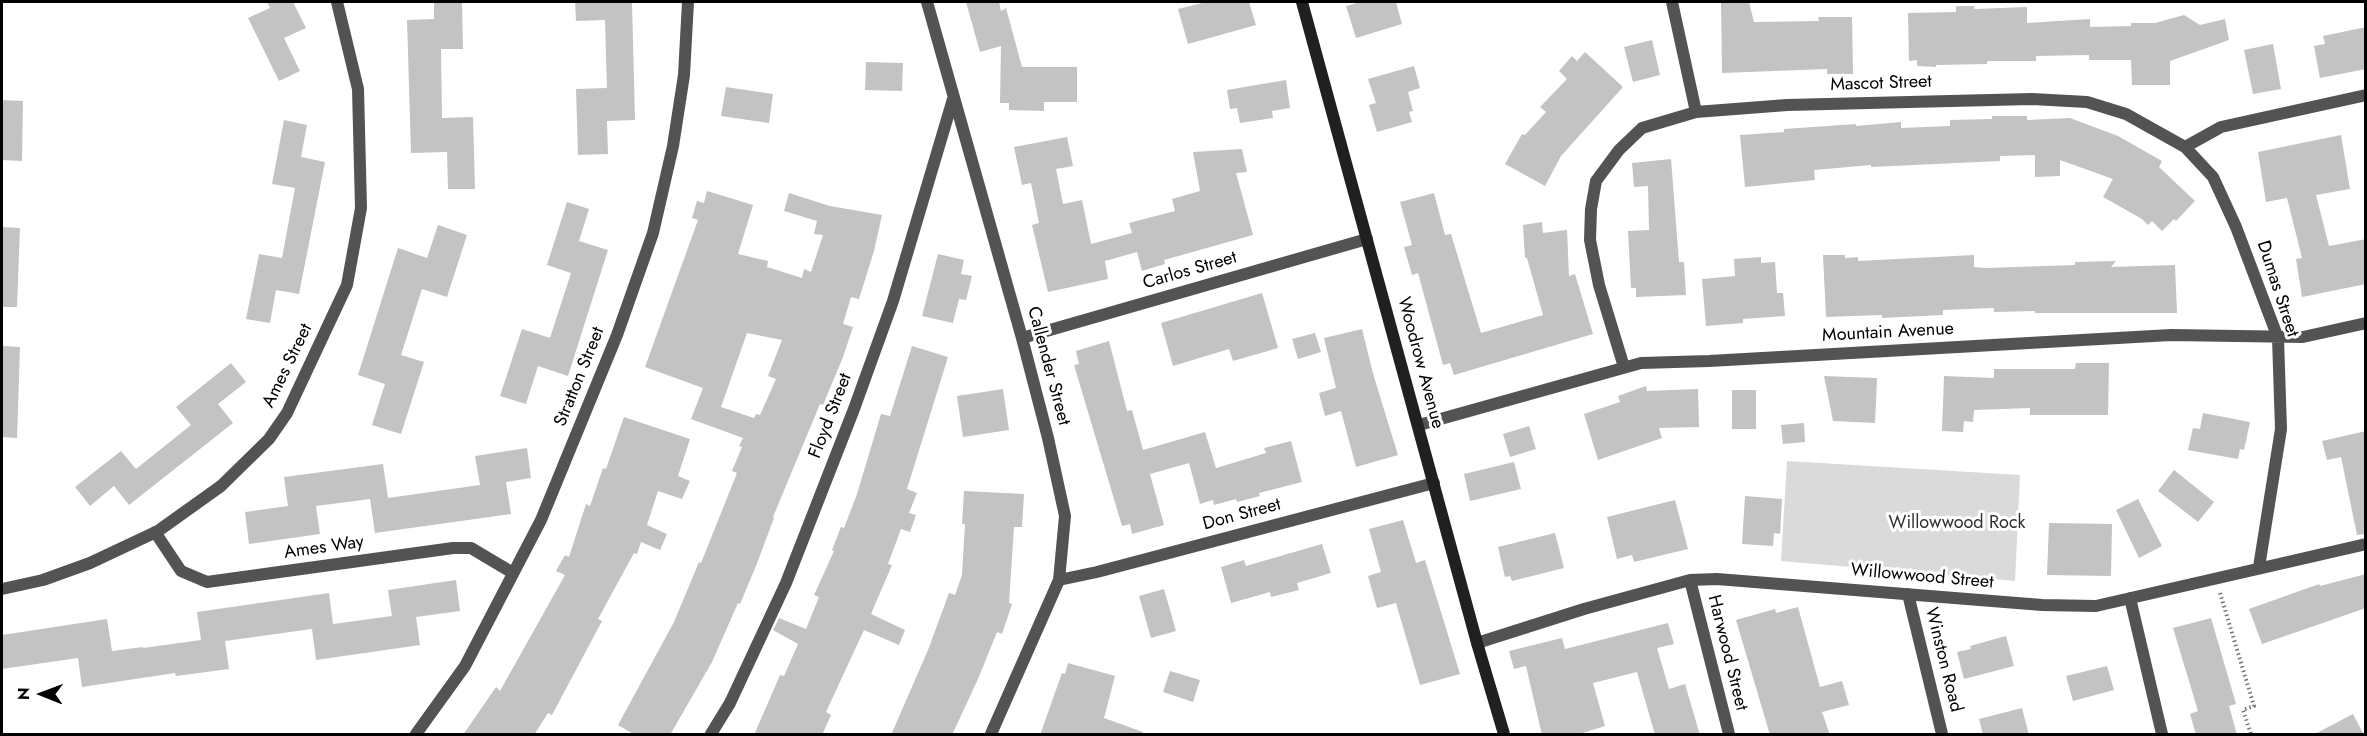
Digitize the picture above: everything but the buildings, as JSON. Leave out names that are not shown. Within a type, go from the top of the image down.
[{"type":"street","name":"Ames Street","points":[[2,589],[43,580],[90,563],[155,532],[221,486],[269,440],[287,413],[347,285],[361,208],[358,89],[337,2]]},
{"type":"street","name":"Stratton Street","points":[[416,735],[465,666],[541,520],[617,335],[653,233],[673,146],[684,75],[688,2]]},
{"type":"street","name":"Callender Street","points":[[927,2],[1022,338],[1065,516],[1059,580],[991,735]]},
{"type":"street","name":"Woodrow Avenue","points":[[1302,2],[1504,735]]},
{"type":"street","points":[[1672,2],[1696,111]]},
{"type":"street","points":[[2185,147],[2221,127],[2366,95]]},
{"type":"street","name":"Floyd Street","points":[[711,735],[730,703],[786,583],[854,409],[893,301],[953,98]]},
{"type":"street","name":"Mascot Street","points":[[1624,367],[1599,285],[1590,240],[1591,209],[1596,181],[1619,150],[1642,128],[1696,111],[1787,105],[1975,100],[2087,102],[2126,114],[2185,147]]},
{"type":"street","name":"Dumas Street","points":[[2185,147],[2212,177],[2236,227],[2278,338],[2281,429],[2259,567]]},
{"type":"street","name":"Carlos Street","points":[[1022,338],[1367,239]]},
{"type":"street","name":"Mountain Avenue","points":[[1419,425],[1641,363],[2171,335],[2303,337],[2366,323]]},
{"type":"street","name":"Don Street","points":[[1059,580],[1434,483]]},
{"type":"street","name":"Ames Way","points":[[155,532],[181,571],[207,582],[453,548],[471,548],[513,573]]},
{"type":"street","name":"Willowwood Street","points":[[1477,643],[1584,609],[1690,580],[1717,579],[2042,605],[2096,606],[2366,544]]},
{"type":"street","name":"Harwood Street","points":[[1690,580],[1730,735]]},
{"type":"street","name":"Winston Road","points":[[1908,594],[1942,735]]},
{"type":"street","points":[[2130,598],[2162,735]]},
{"type":"path","points":[[2215,578],[2254,706],[2243,710],[2251,735]]},
{"type":"green space","name":"Willowwood Rock","points":[[1787,461],[2020,475],[2015,581],[1781,561]]}]
